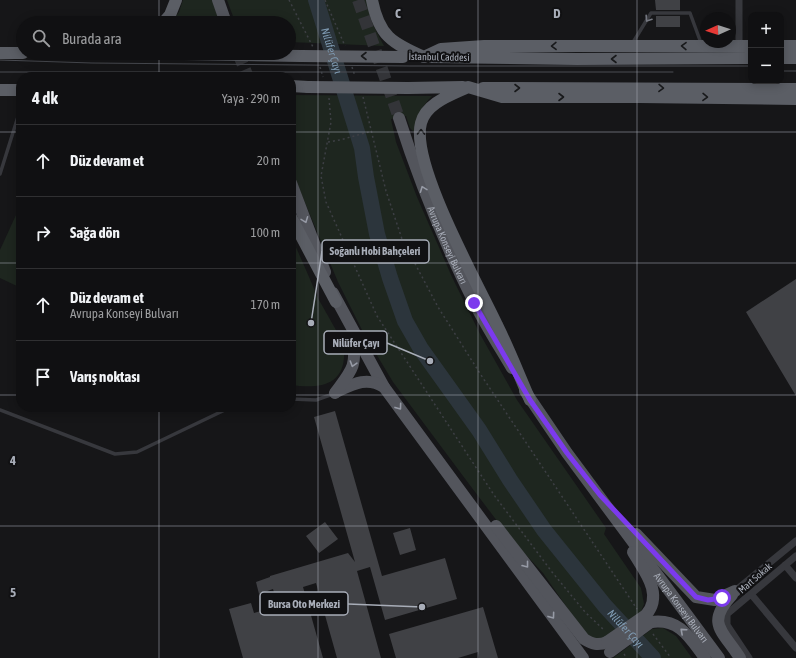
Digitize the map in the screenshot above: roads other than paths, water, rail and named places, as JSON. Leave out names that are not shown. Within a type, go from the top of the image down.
[{"type":"highway","points":[[169,16],[176,0]]},
{"type":"highway","points":[[372,0],[377,21],[393,42],[424,57],[441,49],[465,47],[700,46]]},
{"type":"highway","points":[[739,46],[748,46]]},
{"type":"highway","points":[[784,46],[796,46]]},
{"type":"highway","points":[[0,53],[16,53]]},
{"type":"highway","name":"İstanbul Caddesi","points":[[296,56],[577,59],[748,58]]},
{"type":"highway","points":[[784,58],[796,58]]},
{"type":"highway","points":[[296,86],[408,88],[796,89]]},
{"type":"highway","points":[[530,400],[497,325],[458,247],[436,197],[425,165],[421,140],[421,123],[428,110],[439,102],[468,87],[502,97],[796,99]]},
{"type":"highway","points":[[0,90],[16,90]]},
{"type":"highway","points":[[296,226],[336,302]]},
{"type":"main road","points":[[218,0],[224,16]]},
{"type":"main road","name":"Avrupa Konseyi Bulvarı","points":[[399,118],[428,202],[452,257],[474,303],[530,400],[567,453],[600,495],[720,658]]},
{"type":"main road","points":[[296,196],[336,302],[384,387],[583,658]]},
{"type":"main road","points":[[335,393],[351,371],[356,356],[352,330]]},
{"type":"main road","points":[[335,393],[366,380],[377,382],[384,387]]},
{"type":"main road","points":[[446,472],[482,509],[584,639],[592,644],[611,647],[647,620],[654,599],[652,584],[600,495]]},
{"type":"main road","points":[[600,495],[696,597],[713,611],[725,637],[740,658]]},
{"type":"main road","points":[[696,597],[715,600],[735,591]]},
{"type":"main road","points":[[718,622],[718,614],[722,605],[735,591]]},
{"type":"main road","points":[[647,620],[662,620],[673,623],[684,631],[705,658]]},
{"type":"street","points":[[739,0],[739,46]]},
{"type":"street","name":"Mart Sokak","points":[[735,591],[796,541]]},
{"type":"street","name":"Mart Sokak","points":[[749,658],[727,625],[727,614],[796,556]]},
{"type":"street","points":[[785,565],[796,578]]},
{"type":"street","points":[[751,594],[796,648]]},
{"type":"lane","points":[[630,46],[651,13],[690,13],[700,40]]},
{"type":"lane","points":[[0,174],[16,123]]},
{"type":"lane","points":[[296,399],[316,400],[335,393]]},
{"type":"lane","points":[[0,410],[115,454],[138,452],[221,412]]},
{"type":"waterway","name":"Nilüfer Çayı","points":[[316,0],[362,148],[377,234],[405,321],[421,349],[479,430],[510,480],[544,530],[605,606],[653,658]]},
{"type":"tunnel","points":[[358,0],[399,118]]},
{"type":"tunnel","points":[[241,60],[246,72]]},
{"type":"tram line","points":[[0,60],[92,63],[410,66],[748,66]]},
{"type":"tram line","points":[[784,71],[796,71]]},
{"type":"tram line","points":[[0,72],[673,72]]},
{"type":"place","name":"Soğanlı Hobi Bahçeleri","points":[[311,323]]},
{"type":"place","name":"Nilüfer Çayı","points":[[430,361]]},
{"type":"place","name":"Bursa Oto Merkezi","points":[[422,607]]}]
